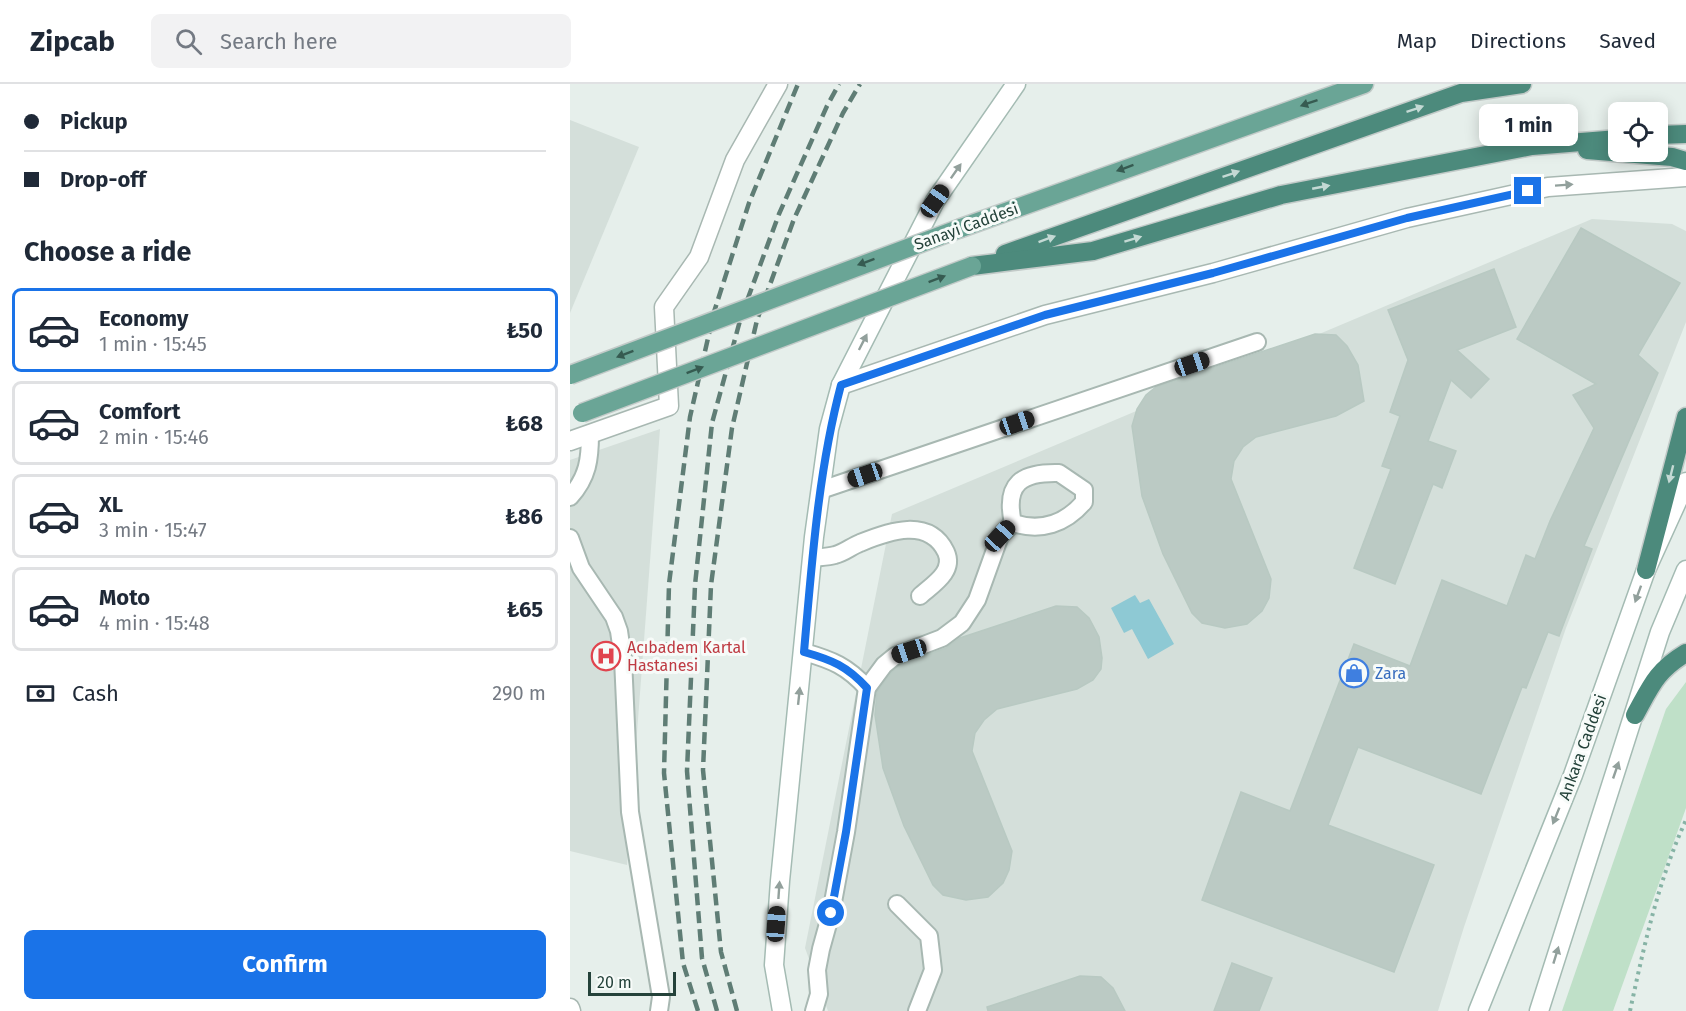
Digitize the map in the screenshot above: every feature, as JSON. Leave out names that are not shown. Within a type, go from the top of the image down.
[{"type":"highway","points":[[972,266],[1461,93],[1522,84]]},
{"type":"highway","points":[[1668,135],[1686,134]]},
{"type":"highway","points":[[972,266],[1093,251],[1281,195],[1532,146],[1608,139]]},
{"type":"highway","points":[[1532,146],[1672,157],[1686,161]]},
{"type":"highway","points":[[1646,570],[1686,417]]},
{"type":"highway","points":[[1635,715],[1655,677],[1669,663],[1686,653]]},
{"type":"main road","points":[[570,441],[669,406],[664,307],[699,257],[735,160],[778,84]]},
{"type":"main road","points":[[782,1011],[774,965],[776,924],[812,558],[829,429],[841,385],[935,201],[1016,84]]},
{"type":"main road","name":"Sanayi Caddesi","points":[[570,375],[960,228],[1364,84]]},
{"type":"main road","points":[[841,385],[1045,315],[1213,273],[1407,218],[1548,187],[1686,177]]},
{"type":"main road","points":[[576,416],[972,266]]},
{"type":"main road","name":"Ankara Caddesi","points":[[1478,1011],[1573,775],[1646,570],[1686,482]]},
{"type":"main road","points":[[1539,1011],[1660,632],[1686,570]]},
{"type":"lane","points":[[821,490],[1257,342]]},
{"type":"lane","points":[[570,497],[587,470],[590,459],[590,434]]},
{"type":"lane","points":[[1059,473],[1084,490],[1084,502],[1064,520],[1051,525],[1028,527],[1012,523],[1009,506],[1011,497],[1017,484],[1027,475],[1059,473]]},
{"type":"lane","points":[[813,1011],[819,994],[818,970],[821,949],[831,913],[846,832],[867,688],[884,665],[895,656],[942,638],[962,623],[977,600],[1000,536],[1012,523]]},
{"type":"lane","points":[[812,558],[836,555],[859,543],[894,532],[917,529],[926,531],[939,542],[947,554],[948,567],[943,576],[920,596]]},
{"type":"lane","points":[[570,538],[581,568],[614,617],[619,631],[623,659],[630,812],[661,997],[659,1011]]},
{"type":"lane","points":[[804,652],[827,658],[846,668],[867,688]]},
{"type":"lane","points":[[897,904],[929,936],[933,970],[917,1011]]},
{"type":"path","points":[[1630,1011],[1649,924],[1676,842],[1686,820]]},
{"type":"shaded area","points":[[570,120],[639,147],[570,313]]},
{"type":"shaded area","points":[[1592,219],[1672,224],[1686,231],[1686,322],[1566,628],[1464,927],[1438,1011],[828,1011],[805,948],[892,514]]},
{"type":"shaded area","name":"Acıbadem Kartal Hastanesi","points":[[660,429],[627,865],[570,851],[570,460]]},
{"type":"green space","points":[[1686,682],[1686,808],[1613,1011],[1562,1011],[1666,709]]},
{"type":"water","points":[[1135,595],[1140,603],[1149,599],[1174,644],[1148,659],[1132,629],[1124,633],[1111,608]]},
{"type":"building","points":[[1581,228],[1680,283],[1638,355],[1658,373],[1584,546],[1592,549],[1559,636],[1548,632],[1526,688],[1522,687],[1481,794],[1358,747],[1328,825],[1434,865],[1394,972],[1202,900],[1241,792],[1290,811],[1354,644],[1410,666],[1442,580],[1507,606],[1526,555],[1535,559],[1550,521],[1594,428],[1573,395],[1596,384],[1517,339]]},
{"type":"building","points":[[1494,269],[1516,327],[1457,350],[1489,379],[1471,398],[1451,380],[1428,441],[1456,451],[1442,488],[1433,484],[1395,584],[1354,568],[1391,469],[1382,466],[1400,416],[1390,412],[1408,360],[1388,310]]},
{"type":"building","points":[[1315,334],[1336,335],[1347,346],[1358,365],[1364,401],[1336,416],[1256,437],[1243,447],[1234,461],[1231,479],[1271,579],[1269,598],[1262,611],[1247,624],[1225,628],[1202,623],[1192,613],[1163,554],[1142,496],[1132,426],[1137,409],[1146,395],[1156,387]]},
{"type":"building","points":[[1056,606],[1077,607],[1089,618],[1099,637],[1101,669],[1093,680],[1077,689],[997,709],[984,720],[975,733],[972,751],[1012,851],[1009,870],[1003,883],[988,897],[966,900],[943,895],[933,885],[904,826],[883,768],[875,715],[877,692],[900,665],[946,648],[960,638]]},
{"type":"building","points":[[1232,963],[1272,978],[1259,1011],[1214,1011]]},
{"type":"building","points":[[1080,976],[1101,977],[1113,988],[1125,1011],[988,1011],[987,1007]]},
{"type":"railway","points":[[698,1011],[683,963],[664,773],[669,584],[690,417],[714,312],[749,203],[798,84]]},
{"type":"railway","points":[[717,1011],[702,958],[687,771],[695,585],[712,423],[741,317],[779,214],[839,84]]},
{"type":"railway","points":[[737,1011],[721,952],[703,770],[711,585],[732,428],[757,320],[794,219],[843,113],[860,84]]},
{"type":"place","name":"Acıbadem Kartal Hastanesi","points":[[606,656]]},
{"type":"place","name":"Zara","points":[[1354,673]]},
{"type":"route","points":[[831,913],[846,832],[867,688],[837,662],[804,652],[814,537],[829,429],[841,385],[1045,315],[1213,273],[1407,218],[1528,191]]}]
